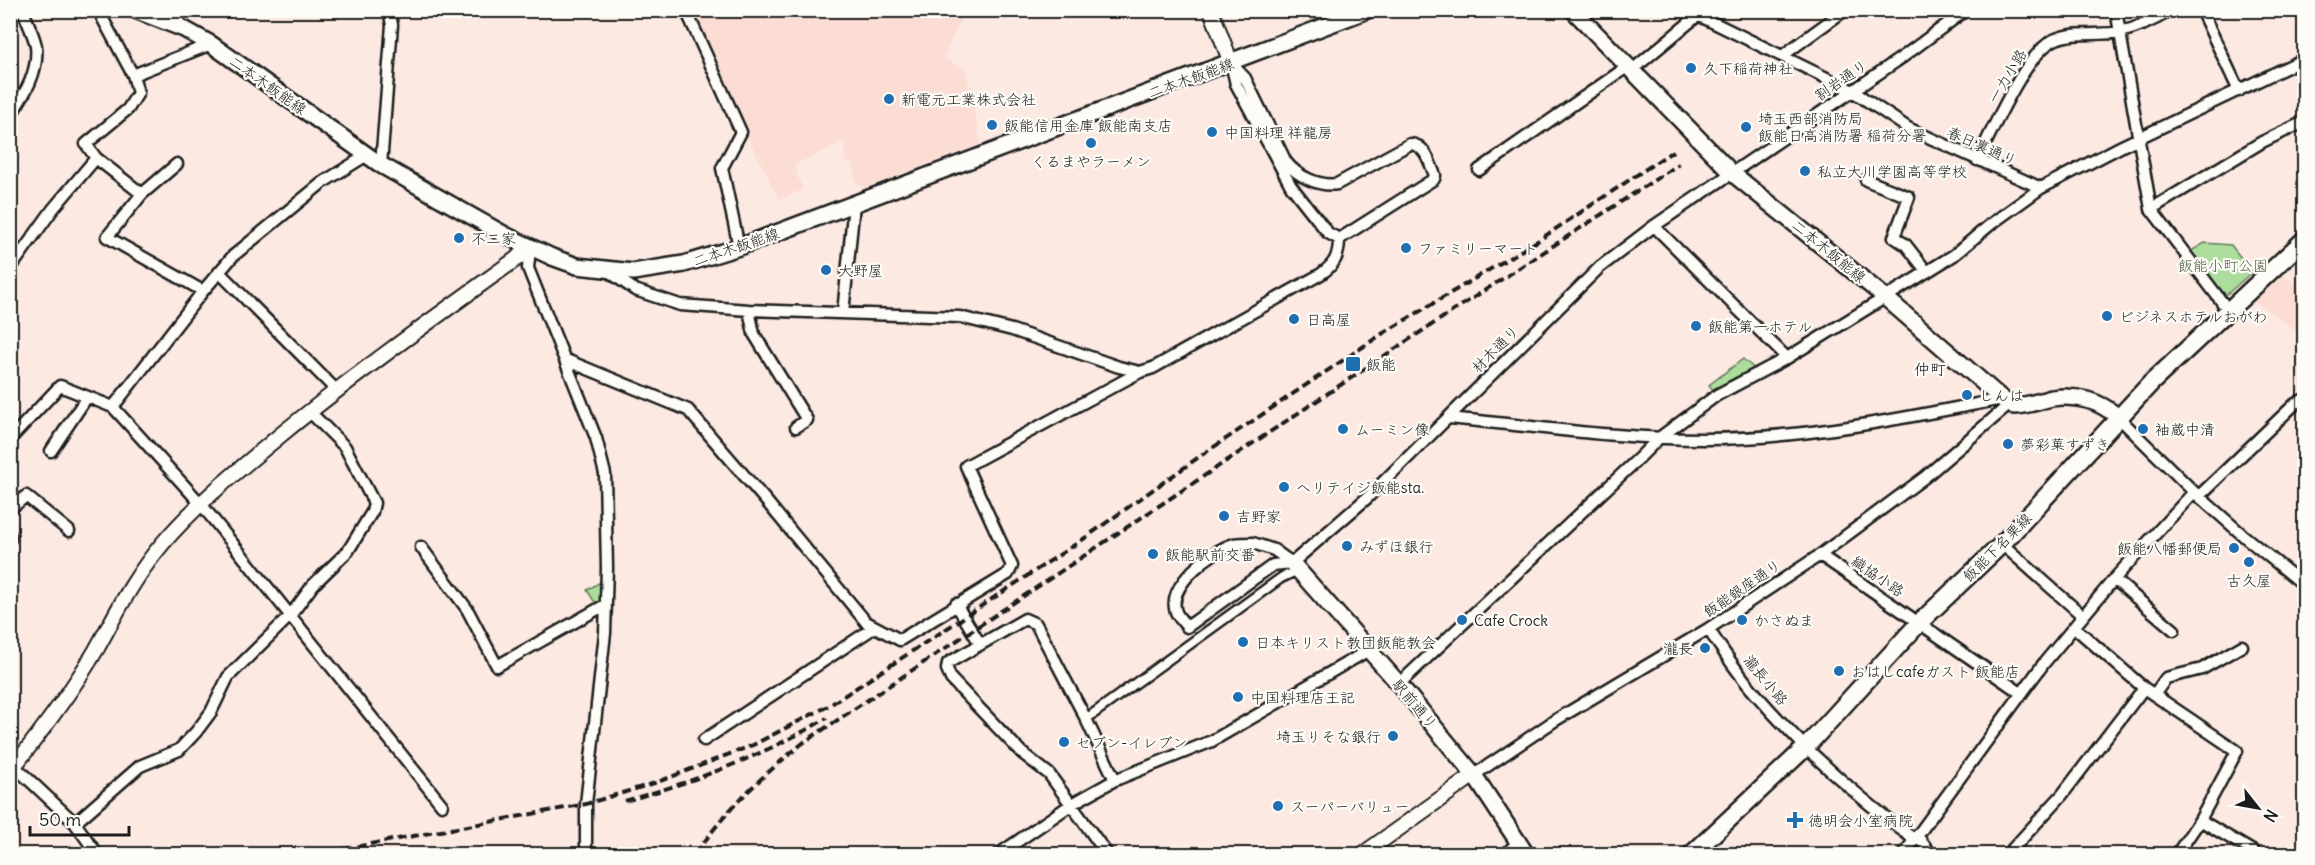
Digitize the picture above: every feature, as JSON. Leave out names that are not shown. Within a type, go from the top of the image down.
[{"type":"main road","name":"二本木飯能線","points":[[135,10],[211,44],[381,165],[530,249],[577,266],[633,272],[665,268],[739,247],[1368,10]]},
{"type":"main road","name":"二本木飯能線","points":[[1573,10],[1732,173],[1887,298],[2006,402]]},
{"type":"main road","name":"飯能下名栗線","points":[[1692,855],[1805,748],[1920,623],[2002,544],[2118,417],[2304,240]]},
{"type":"main road","points":[[2006,402],[2020,406],[2064,396],[2095,402],[2108,408],[2118,417]]},
{"type":"main road","name":"駅前通り","points":[[1295,566],[1399,684],[1474,775],[1522,848]]},
{"type":"street","points":[[10,116],[29,87],[34,67],[36,47],[23,10]]},
{"type":"street","points":[[98,10],[133,75],[138,93],[129,110],[86,144],[96,158],[142,194]]},
{"type":"street","points":[[170,10],[184,30]]},
{"type":"street","points":[[381,165],[392,25],[389,10]]},
{"type":"street","points":[[686,10],[741,132],[722,168],[739,247]]},
{"type":"street","points":[[1211,10],[1231,63],[1236,84],[1292,186],[1328,233],[1339,238]]},
{"type":"street","points":[[1782,56],[1845,10]]},
{"type":"street","name":"割岩通り","points":[[1732,173],[1904,56],[1966,10]]},
{"type":"street","points":[[2116,10],[2151,209],[2228,310]]},
{"type":"street","name":"一力小路","points":[[1977,160],[2030,62],[2043,46],[2058,38],[2120,32],[2152,22],[2171,10]]},
{"type":"street","points":[[2201,10],[2239,91]]},
{"type":"street","points":[[1479,170],[1629,69],[1701,13]]},
{"type":"street","name":"春日裏通り","points":[[1701,13],[1851,90],[1908,128],[2041,188]]},
{"type":"street","points":[[133,75],[211,44]]},
{"type":"street","points":[[1399,684],[1455,634],[1659,438],[1717,395],[1787,358],[1887,298],[1954,255],[1991,224],[2041,188],[2304,59]]},
{"type":"street","points":[[1231,63],[1245,78],[1286,162],[1295,171],[1310,179],[1329,185],[1337,184],[1410,144],[1416,144],[1423,149],[1435,175],[1434,179],[1339,238]]},
{"type":"street","points":[[2151,209],[2262,142],[2304,122]]},
{"type":"street","points":[[113,407],[233,256],[322,183],[367,155]]},
{"type":"street","points":[[10,269],[54,209],[96,158]]},
{"type":"street","points":[[177,164],[142,194],[107,237],[203,291]]},
{"type":"street","name":"材木通り","points":[[1295,566],[1449,418],[1503,361],[1600,267],[1654,226],[1732,173]]},
{"type":"street","points":[[1866,180],[1909,197],[1894,237],[1906,245],[1927,272]]},
{"type":"street","points":[[843,313],[854,204]]},
{"type":"street","points":[[1654,226],[1787,358]]},
{"type":"street","points":[[566,360],[688,410],[767,501],[866,622],[900,640],[1008,574],[1012,566],[966,466],[1140,372],[1153,368],[1321,274],[1331,267],[1337,258],[1339,238]]},
{"type":"street","points":[[530,249],[528,268],[596,438],[605,474],[607,568],[605,633],[586,804],[586,855]]},
{"type":"street","points":[[97,855],[75,823],[13,763],[63,703],[95,651],[128,589],[163,543],[228,478],[336,390],[530,249]]},
{"type":"street","points":[[608,271],[635,290],[659,300],[680,305],[968,319],[1012,330],[1140,372]]},
{"type":"street","points":[[219,272],[336,390]]},
{"type":"street","points":[[749,310],[754,334],[807,420],[796,427]]},
{"type":"street","points":[[10,439],[60,386],[113,407],[201,504],[442,805]]},
{"type":"street","points":[[51,451],[87,397]]},
{"type":"street","points":[[1904,855],[2021,693],[2114,579],[2197,494],[2300,401],[2304,413]]},
{"type":"street","points":[[1449,418],[1659,438],[1704,439],[1839,430],[2006,402]]},
{"type":"street","name":"飯能銀座通り","points":[[1474,775],[1554,721],[1708,629],[1820,555],[1925,477],[2006,402]]},
{"type":"street","points":[[75,823],[140,766],[179,750],[211,712],[228,677],[290,616],[313,585],[348,551],[374,508],[374,503],[345,447],[310,412]]},
{"type":"street","points":[[2118,417],[2197,494],[2304,585]]},
{"type":"street","points":[[10,509],[26,496],[69,531]]},
{"type":"street","points":[[1253,543],[1274,550],[1295,566],[1273,565],[1187,627],[1176,611],[1176,593],[1183,582],[1201,564],[1234,544],[1253,543]]},
{"type":"street","points":[[2002,544],[2083,616]]},
{"type":"street","points":[[421,547],[467,609],[497,666],[605,605]]},
{"type":"street","name":"織協小路","points":[[1820,555],[2021,693]]},
{"type":"street","points":[[1086,718],[1295,566]]},
{"type":"street","points":[[2114,579],[2174,630]]},
{"type":"street","points":[[956,604],[980,644]]},
{"type":"street","points":[[1107,855],[1049,774],[1022,753],[951,679],[947,669],[948,663],[1025,620],[1036,624],[1086,718],[1115,780]]},
{"type":"street","points":[[704,740],[875,627]]},
{"type":"street","points":[[2074,627],[2144,688],[2237,751],[2200,820],[2176,855]]},
{"type":"street","name":"瀧長小路","points":[[1708,629],[1752,690],[1805,748],[1859,798],[1916,838],[1931,855]]},
{"type":"street","points":[[2154,695],[2166,678],[2202,669],[2242,646]]},
{"type":"street","points":[[999,855],[1072,804],[1115,780],[1212,741],[1369,650]]},
{"type":"street","points":[[2008,855],[2062,795],[2144,688]]},
{"type":"street","points":[[1363,855],[1474,775]]},
{"type":"street","points":[[2200,820],[2254,852]]},
{"type":"street","points":[[1506,855],[1522,848]]},
{"type":"shaded area","points":[[686,11],[965,11],[943,58],[966,69],[981,144],[865,188],[855,182],[853,162],[845,163],[844,142],[794,165],[803,190],[779,200]]},
{"type":"shaded area","points":[[2278,270],[2304,292],[2304,324],[2297,331],[2249,298]]},
{"type":"green space","name":"飯能小町公園","points":[[2205,243],[2231,245],[2252,272],[2226,295],[2207,276],[2189,252]]},
{"type":"green space","points":[[1743,359],[1761,374],[1717,395],[1709,385]]},
{"type":"green space","points":[[607,578],[605,605],[599,609],[587,590]]},
{"type":"railway","points":[[317,854],[586,804],[658,782],[753,745],[830,705],[1082,540],[1199,457],[1382,334],[1539,240],[1673,151]]},
{"type":"railway","points":[[696,854],[745,794],[803,743],[1393,350],[1679,164]]},
{"type":"railway","points":[[625,801],[678,785],[754,756],[827,718]]},
{"type":"place","name":"久下稲荷神社","points":[[1691,68]]},
{"type":"place","name":"新電元工業株式会社","points":[[889,99]]},
{"type":"place","name":"飯能信用金庫 飯能南支店","points":[[992,125]]},
{"type":"place","name":"埼玉西部消防局 飯能日高消防署 稲荷分署","points":[[1746,127]]},
{"type":"place","name":"中国料理 祥龍房","points":[[1212,132]]},
{"type":"place","name":"くるまやラーメン","points":[[1091,143]]},
{"type":"place","name":"私立大川学園高等学校","points":[[1805,171]]},
{"type":"place","name":"不二家","points":[[459,238]]},
{"type":"place","name":"ファミリーマート","points":[[1406,248]]},
{"type":"place","name":"大野屋","points":[[826,270]]},
{"type":"place","name":"ビジネスホテルおがわ","points":[[2107,316]]},
{"type":"place","name":"日高屋","points":[[1294,319]]},
{"type":"place","name":"飯能第一ホテル","points":[[1696,326]]},
{"type":"place","name":"飯能","points":[[1353,364]]},
{"type":"place","name":"しんは","points":[[1967,395]]},
{"type":"place","name":"ムーミン像","points":[[1343,429]]},
{"type":"place","name":"袖蔵中清","points":[[2143,429]]},
{"type":"place","name":"夢彩菓すずき","points":[[2008,444]]},
{"type":"place","name":"ヘリテイジ飯能sta.","points":[[1284,487]]},
{"type":"place","name":"吉野家","points":[[1224,516]]},
{"type":"place","name":"みずほ銀行","points":[[1347,546]]},
{"type":"place","name":"飯能八幡郵便局","points":[[2234,548]]},
{"type":"place","name":"飯能駅前交番","points":[[1153,554]]},
{"type":"place","name":"古久屋","points":[[2249,562]]},
{"type":"place","name":"Cafe Crock","points":[[1462,620]]},
{"type":"place","name":"かさぬま","points":[[1742,620]]},
{"type":"place","name":"日本キリスト教団飯能教会","points":[[1243,642]]},
{"type":"place","name":"瀧長","points":[[1705,648]]},
{"type":"place","name":"おはしcafeガスト 飯能店","points":[[1839,671]]},
{"type":"place","name":"中国料理店王記","points":[[1238,697]]},
{"type":"place","name":"埼玉りそな銀行","points":[[1393,736]]},
{"type":"place","name":"セブン-イレブン","points":[[1064,742]]},
{"type":"place","name":"スーパーバリュー","points":[[1278,806]]},
{"type":"place","name":"徳明会小室病院","points":[[1795,820]]},
{"type":"district","name":"仲町","points":[[1930,369]]}]
